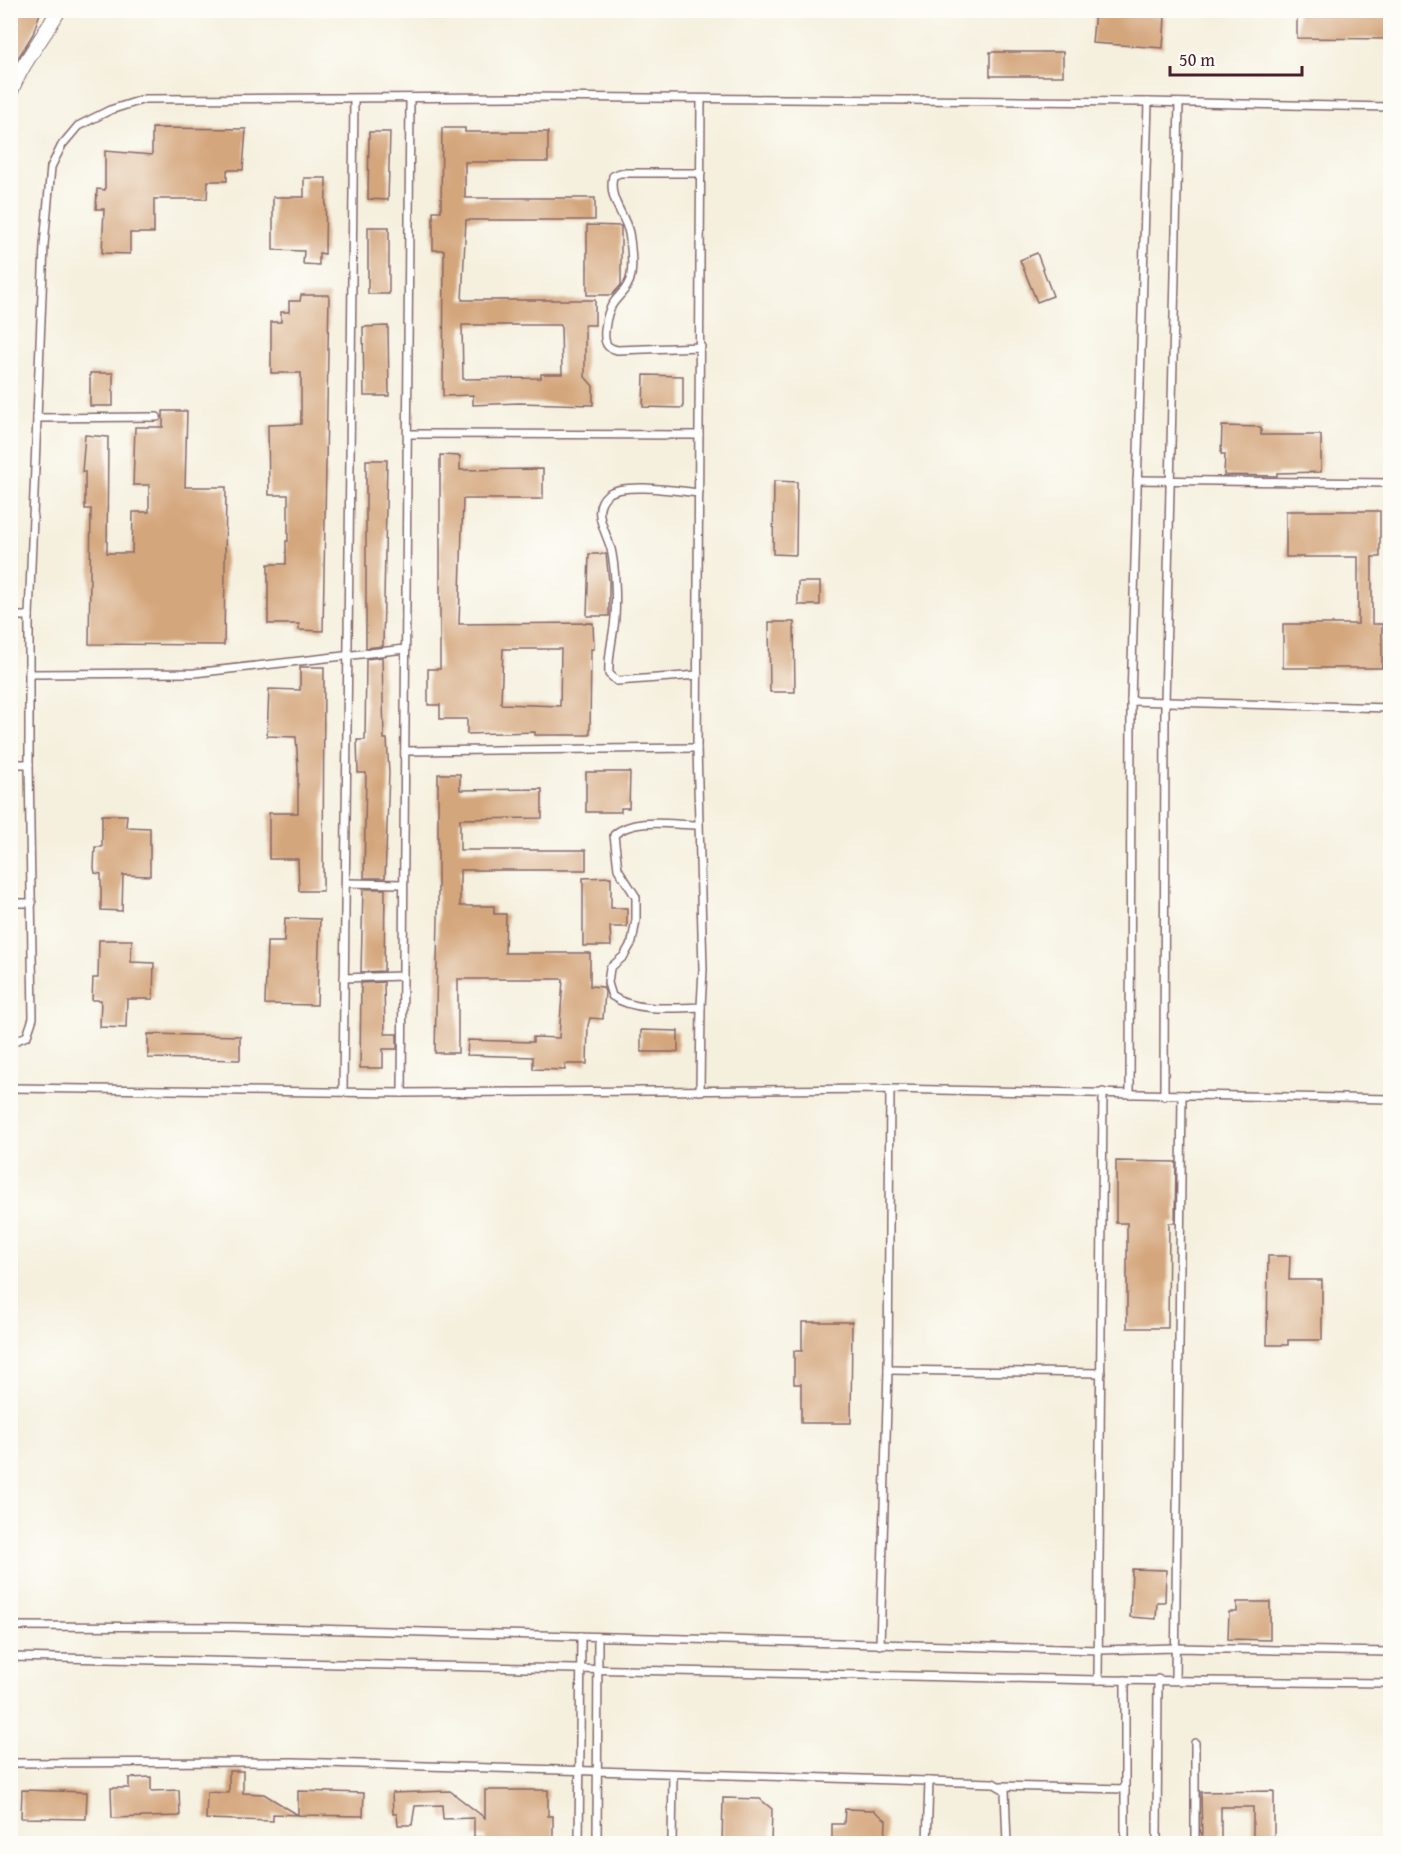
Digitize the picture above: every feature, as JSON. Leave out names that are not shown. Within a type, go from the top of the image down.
[{"type":"street","points":[[10,94],[14,72],[38,47],[58,10]]},
{"type":"lane","points":[[10,1043],[27,1036],[33,1018],[29,616],[44,245],[51,167],[62,146],[78,126],[110,110],[145,99],[1148,102],[1390,107]]},
{"type":"lane","points":[[343,1091],[354,99]]},
{"type":"lane","points":[[402,1093],[410,99]]},
{"type":"lane","points":[[700,1091],[703,969],[697,825],[697,748],[701,100]]},
{"type":"lane","points":[[1130,1094],[1131,701],[1148,102]]},
{"type":"lane","points":[[1164,1096],[1164,703],[1179,103]]},
{"type":"lane","points":[[701,173],[620,173],[613,176],[611,184],[616,207],[629,232],[631,275],[623,294],[613,303],[608,314],[606,340],[608,346],[616,350],[701,347]]},
{"type":"lane","points":[[37,418],[157,417]]},
{"type":"lane","points":[[408,434],[699,435]]},
{"type":"lane","points":[[1137,480],[1390,483]]},
{"type":"lane","points":[[698,675],[617,681],[609,674],[614,618],[612,552],[602,529],[600,514],[602,503],[608,494],[621,488],[699,493]]},
{"type":"lane","points":[[10,616],[29,616]]},
{"type":"lane","points":[[30,674],[194,673],[405,649]]},
{"type":"lane","points":[[1131,701],[1390,708]]},
{"type":"lane","points":[[405,751],[697,748]]},
{"type":"lane","points":[[10,764],[29,764]]},
{"type":"lane","points":[[697,825],[643,824],[622,828],[614,835],[618,869],[628,880],[636,897],[636,920],[632,942],[624,956],[610,968],[608,983],[612,996],[621,1003],[664,1008],[701,1007]]},
{"type":"lane","points":[[346,883],[403,884]]},
{"type":"lane","points":[[10,903],[32,903]]},
{"type":"lane","points":[[344,978],[402,976]]},
{"type":"lane","points":[[10,1088],[402,1093],[890,1089],[1390,1099]]},
{"type":"lane","points":[[880,1645],[888,1370],[890,1089]]},
{"type":"lane","points":[[1098,1680],[1103,1092]]},
{"type":"lane","points":[[1175,1680],[1182,1095]]},
{"type":"lane","points":[[888,1370],[1101,1373]]},
{"type":"lane","points":[[10,1626],[233,1627],[1099,1650],[1176,1648],[1390,1652]]},
{"type":"lane","points":[[579,1844],[581,1636]]},
{"type":"lane","points":[[597,1844],[598,1638]]},
{"type":"lane","points":[[10,1658],[1098,1680],[1390,1683]]},
{"type":"lane","points":[[1157,1844],[1158,1679]]},
{"type":"lane","points":[[1125,1680],[1125,1844]]},
{"type":"lane","points":[[1195,1743],[1195,1844]]},
{"type":"lane","points":[[10,1763],[292,1762],[1125,1789]]},
{"type":"lane","points":[[672,1844],[673,1774]]},
{"type":"lane","points":[[927,1844],[929,1781]]},
{"type":"lane","points":[[1001,1786],[1006,1796],[1007,1844]]},
{"type":"building","points":[[10,10],[41,10],[33,34],[10,71]]},
{"type":"building","points":[[1297,10],[1390,10],[1390,39],[1297,38]]},
{"type":"building","points":[[1095,11],[1165,17],[1163,48],[1092,43]]},
{"type":"building","points":[[990,52],[1063,52],[1063,76],[990,76]]},
{"type":"building","points":[[152,128],[246,129],[243,170],[227,170],[227,181],[208,181],[207,199],[154,199],[154,233],[130,233],[130,254],[102,253],[104,209],[96,209],[97,189],[105,190],[105,151],[152,155]]},
{"type":"building","points":[[442,128],[465,128],[465,132],[548,132],[548,162],[465,162],[465,198],[595,198],[595,220],[466,220],[462,300],[595,300],[595,325],[585,325],[585,377],[593,386],[593,405],[519,403],[473,405],[473,395],[443,396],[444,250],[433,250],[433,211],[441,211]],"holes":[[[462,325],[561,325],[562,374],[541,374],[541,378],[463,379]]]},
{"type":"building","points":[[369,132],[390,132],[388,200],[368,199]]},
{"type":"building","points":[[304,178],[326,178],[325,254],[319,253],[319,265],[303,264],[304,251],[273,250],[273,197],[304,197]]},
{"type":"building","points":[[587,225],[621,226],[621,285],[612,295],[587,295]]},
{"type":"building","points":[[368,227],[389,227],[389,294],[368,294]]},
{"type":"building","points":[[1037,253],[1053,296],[1037,302],[1020,260]]},
{"type":"building","points":[[301,295],[329,295],[323,631],[299,630],[299,624],[268,624],[268,564],[286,564],[288,495],[269,495],[268,425],[301,424],[301,373],[271,373],[271,322],[281,322],[281,312],[289,312],[289,301],[300,301]]},
{"type":"building","points":[[388,326],[389,396],[364,396],[363,327]]},
{"type":"building","points":[[90,373],[113,373],[113,406],[90,406]]},
{"type":"building","points":[[644,375],[683,376],[683,408],[643,407]]},
{"type":"building","points":[[163,411],[187,411],[185,487],[226,487],[224,645],[89,644],[91,509],[85,509],[85,472],[82,472],[85,435],[108,437],[107,553],[132,553],[133,512],[149,512],[149,485],[133,485],[135,427],[163,427]]},
{"type":"building","points":[[1222,426],[1261,427],[1261,435],[1321,435],[1321,472],[1277,473],[1277,476],[1224,475],[1225,454],[1221,454]]},
{"type":"building","points":[[440,455],[460,456],[460,470],[543,469],[543,499],[463,499],[459,624],[593,623],[590,735],[535,735],[535,732],[467,734],[467,719],[440,719],[440,705],[428,705],[428,669],[440,669]],"holes":[[[503,649],[561,649],[560,706],[501,704]]]},
{"type":"building","points":[[366,460],[387,460],[383,646],[366,648]]},
{"type":"building","points":[[774,481],[797,482],[796,555],[773,554]]},
{"type":"building","points":[[1286,511],[1380,511],[1380,557],[1372,557],[1372,624],[1382,624],[1382,668],[1283,668],[1283,624],[1358,624],[1358,557],[1286,557]]},
{"type":"building","points":[[589,554],[606,554],[609,616],[587,616]]},
{"type":"building","points":[[798,582],[820,582],[820,605],[798,605]]},
{"type":"building","points":[[769,622],[794,622],[795,692],[770,692]]},
{"type":"building","points":[[382,657],[384,739],[387,739],[389,773],[385,878],[364,878],[366,773],[358,773],[357,740],[365,740],[366,659]]},
{"type":"building","points":[[300,667],[324,667],[323,891],[299,891],[298,859],[269,859],[269,813],[298,813],[298,767],[296,737],[267,736],[269,689],[300,690]]},
{"type":"building","points":[[586,772],[630,772],[629,808],[621,808],[621,812],[586,812]]},
{"type":"building","points":[[438,774],[460,774],[460,790],[542,789],[542,818],[460,819],[460,850],[586,850],[586,870],[460,870],[460,906],[494,906],[494,914],[506,914],[505,953],[590,953],[590,986],[603,987],[605,992],[603,1019],[590,1018],[588,1025],[587,1064],[565,1064],[565,1070],[533,1069],[533,1057],[467,1055],[468,1040],[533,1042],[533,1037],[559,1038],[563,979],[458,979],[458,1053],[435,1053]]},
{"type":"building","points":[[102,815],[127,815],[126,827],[150,828],[150,876],[123,875],[122,911],[101,910],[101,874],[95,873],[94,868],[95,847],[102,847]]},
{"type":"building","points":[[611,877],[611,908],[627,908],[627,927],[610,927],[611,946],[583,946],[583,878]]},
{"type":"building","points":[[363,889],[385,889],[384,971],[361,972]]},
{"type":"building","points":[[285,918],[320,919],[317,1005],[265,1004],[267,942],[284,942]]},
{"type":"building","points":[[99,940],[132,940],[131,962],[154,963],[153,999],[127,999],[126,1028],[100,1027],[101,1000],[92,1000],[93,978],[98,978]]},
{"type":"building","points":[[384,982],[385,1034],[397,1034],[397,1049],[383,1049],[383,1068],[360,1068],[361,983]]},
{"type":"building","points":[[641,1030],[678,1031],[678,1052],[641,1052]]},
{"type":"building","points":[[148,1034],[240,1036],[240,1060],[148,1058]]},
{"type":"building","points":[[1116,1161],[1176,1162],[1175,1223],[1169,1223],[1168,1328],[1127,1328],[1127,1223],[1116,1223]]},
{"type":"building","points":[[1268,1256],[1290,1256],[1289,1280],[1322,1280],[1322,1340],[1288,1340],[1288,1345],[1267,1345]]},
{"type":"building","points":[[802,1322],[852,1322],[851,1423],[801,1423],[801,1384],[794,1384],[794,1351],[802,1351]]},
{"type":"building","points":[[1132,1569],[1166,1570],[1165,1602],[1157,1602],[1156,1619],[1130,1617]]},
{"type":"building","points":[[1237,1602],[1270,1602],[1270,1640],[1228,1639],[1229,1612],[1237,1612]]},
{"type":"building","points":[[229,1771],[243,1771],[243,1793],[264,1794],[298,1815],[273,1814],[273,1821],[206,1819],[207,1792],[229,1793]]},
{"type":"building","points":[[151,1777],[151,1791],[179,1790],[180,1816],[112,1818],[111,1788],[129,1788],[129,1778]]},
{"type":"building","points":[[22,1790],[87,1792],[86,1819],[21,1818]]},
{"type":"building","points":[[485,1790],[548,1790],[548,1816],[553,1816],[553,1843],[485,1843],[485,1837],[474,1837],[474,1818],[443,1819],[442,1805],[415,1806],[412,1825],[398,1825],[397,1814],[393,1814],[392,1793],[450,1791],[485,1818]]},
{"type":"building","points":[[298,1791],[364,1793],[363,1816],[298,1815]]},
{"type":"building","points":[[1274,1791],[1274,1844],[1253,1844],[1253,1807],[1221,1807],[1221,1844],[1202,1844],[1201,1792]]},
{"type":"building","points":[[723,1798],[760,1799],[772,1809],[771,1844],[722,1844]]},
{"type":"building","points":[[845,1809],[873,1810],[886,1820],[885,1844],[832,1844],[832,1824],[844,1824]]}]
